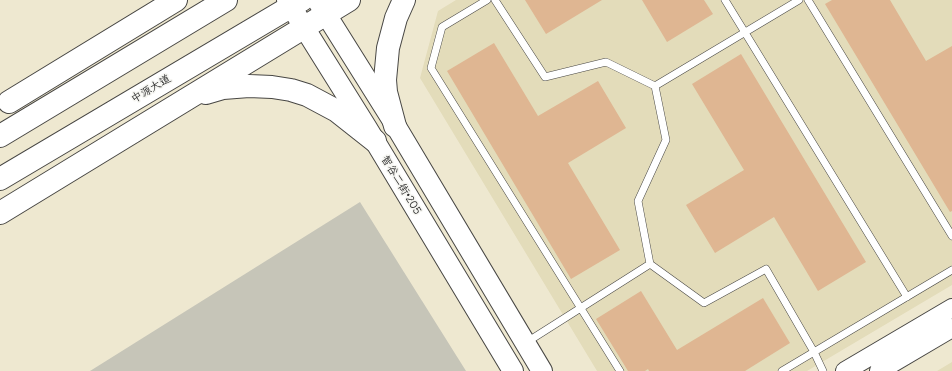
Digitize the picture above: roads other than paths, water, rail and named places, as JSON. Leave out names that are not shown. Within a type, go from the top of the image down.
[{"type":"main road","points":[[9,102],[162,6],[176,0]]},
{"type":"main road","points":[[0,136],[226,0]]},
{"type":"main road","points":[[0,213],[304,27],[321,7],[349,0]]},
{"type":"main road","points":[[395,126],[385,80],[388,48],[396,18],[404,0]]},
{"type":"main road","name":"智谷二街•205","points":[[293,2],[304,27],[375,141],[513,371]]},
{"type":"main road","name":"中源大道","points":[[0,179],[293,2]]},
{"type":"main road","points":[[321,7],[395,126],[542,371]]},
{"type":"main road","points":[[186,99],[223,88],[249,86],[291,90],[307,95],[337,111],[375,141]]},
{"type":"street","points":[[845,371],[952,308]]},
{"type":"street","points":[[879,371],[952,328]]},
{"type":"lane","points":[[487,0],[442,27],[431,68],[620,371]]},
{"type":"lane","points":[[495,0],[545,77],[606,62],[654,86]]},
{"type":"lane","points":[[725,0],[907,297]]},
{"type":"lane","points":[[654,86],[799,0]]},
{"type":"lane","points":[[808,0],[952,236]]},
{"type":"lane","points":[[654,86],[666,140],[638,201],[650,264],[704,303],[766,269],[814,352],[823,371]]},
{"type":"lane","points":[[525,343],[650,264]]},
{"type":"lane","points":[[782,371],[952,270]]}]
